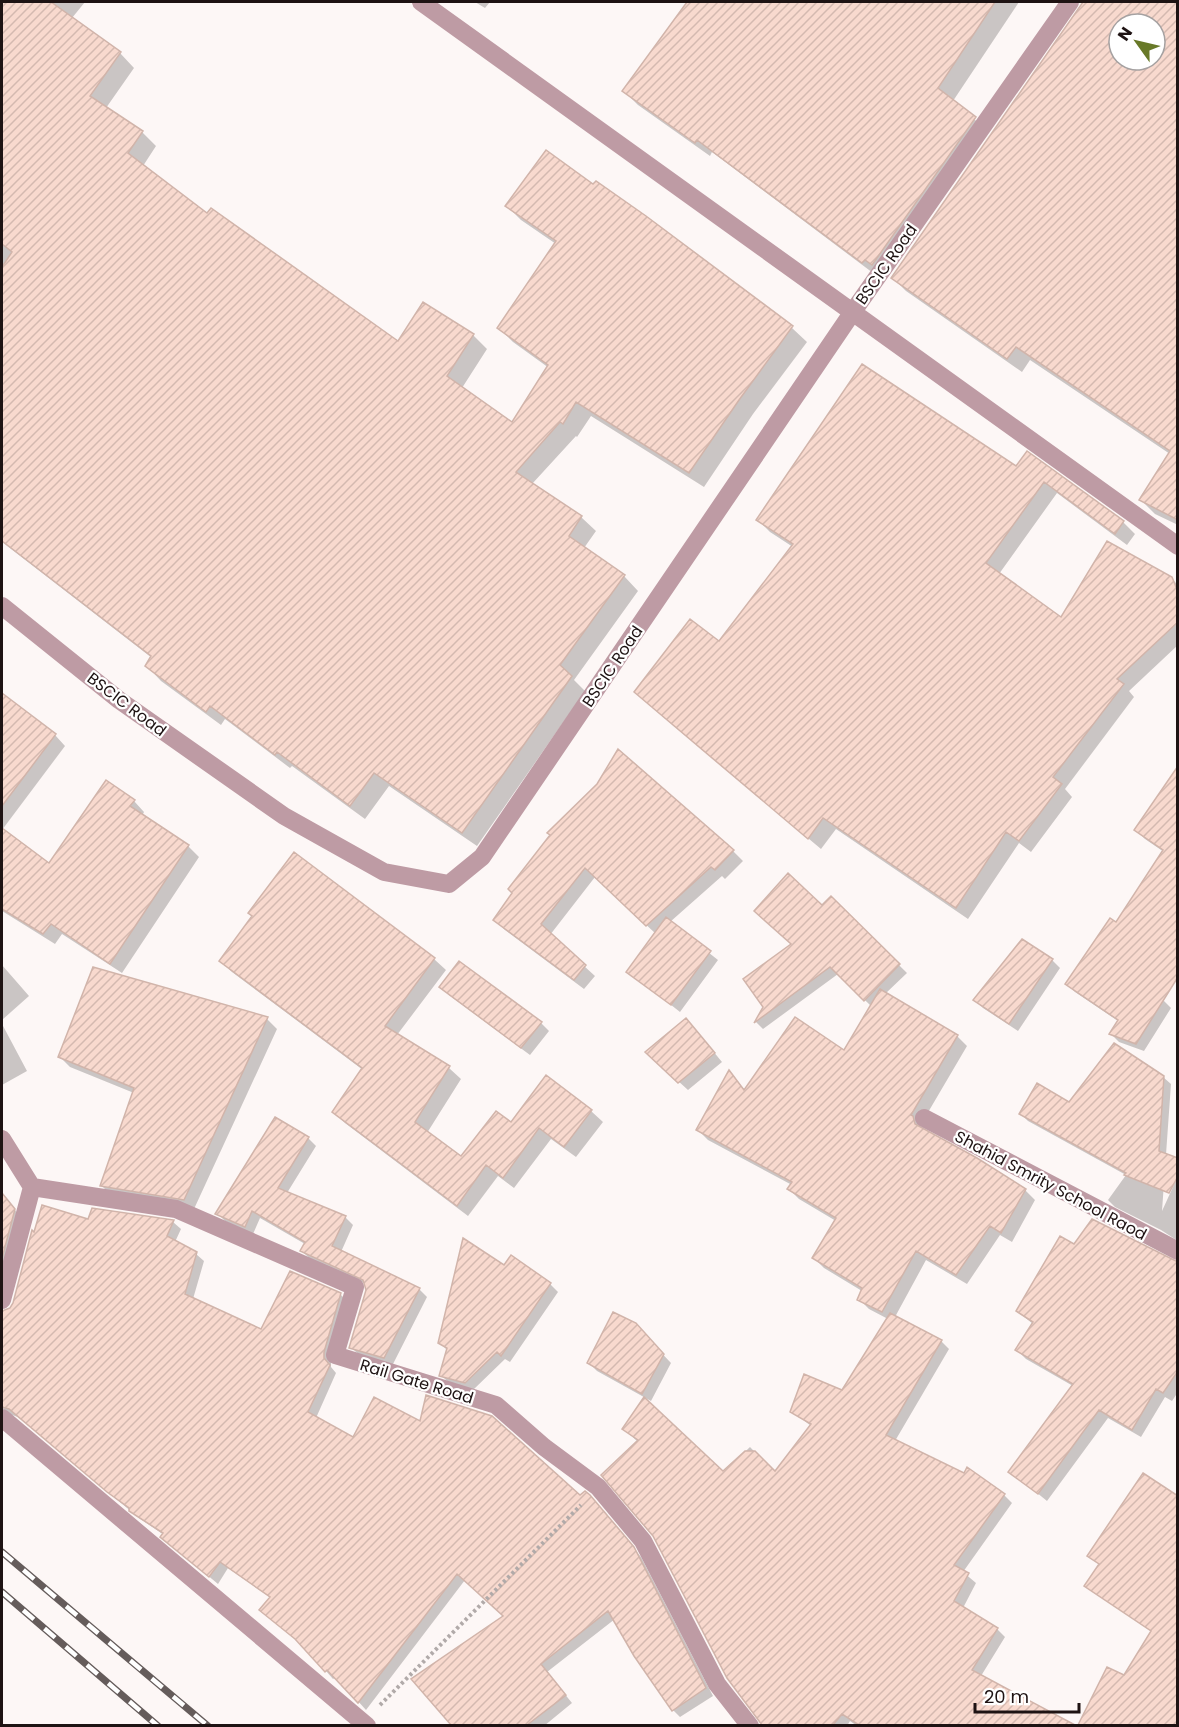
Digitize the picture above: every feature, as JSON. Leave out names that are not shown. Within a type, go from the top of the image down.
[{"type":"street","points":[[421,2],[1178,546]]},
{"type":"street","name":"BSCIC Road","points":[[2,606],[118,700],[284,816],[384,872],[448,884],[482,857],[852,313],[1070,2]]},
{"type":"street","name":"Shahid Smrity School Raod","points":[[924,1118],[1178,1251]]},
{"type":"street","points":[[2,1139],[32,1187],[2,1300]]},
{"type":"street","name":"Rail Gate Road","points":[[32,1187],[176,1209],[355,1287],[335,1355],[496,1405],[544,1447],[598,1487],[643,1541],[717,1684],[750,1725]]},
{"type":"street","points":[[2,1418],[364,1724]]},
{"type":"path","points":[[364,1724],[598,1487]]},
{"type":"building","points":[[2,2],[51,2],[121,52],[90,96],[143,131],[128,153],[207,213],[211,208],[398,341],[423,302],[474,334],[447,376],[512,422],[548,365],[497,328],[556,241],[505,206],[546,150],[593,184],[596,181],[646,216],[793,326],[689,473],[576,402],[563,424],[560,422],[516,472],[582,516],[569,536],[625,575],[560,665],[572,676],[462,833],[374,773],[350,806],[277,752],[275,755],[210,706],[206,712],[145,666],[151,656],[2,541],[2,267],[12,252],[2,244]]},
{"type":"building","points":[[687,2],[995,2],[938,88],[976,117],[872,265],[865,260],[862,263],[697,140],[695,143],[622,91]]},
{"type":"building","points":[[1083,2],[1178,2],[1178,520],[1139,500],[1170,451],[1016,347],[1007,359],[891,278]]},
{"type":"building","points":[[862,364],[1016,466],[1027,451],[1124,521],[1115,534],[1044,482],[986,563],[1061,617],[1107,541],[1172,577],[1178,592],[1178,622],[1117,679],[1124,684],[1053,777],[1062,784],[1019,841],[1006,832],[956,908],[823,818],[808,839],[634,692],[690,619],[719,641],[793,544],[756,520]]},
{"type":"building","points":[[2,693],[56,734],[2,806]]},
{"type":"building","points":[[618,749],[734,850],[715,870],[711,867],[646,926],[585,868],[541,924],[586,965],[574,980],[493,920],[512,893],[508,889],[550,835],[547,833],[597,784]]},
{"type":"building","points":[[1178,766],[1178,977],[1136,1044],[1109,1034],[1118,1020],[1065,984],[1110,918],[1116,922],[1163,850],[1134,830]]},
{"type":"building","points":[[106,780],[135,800],[130,806],[189,845],[110,964],[51,924],[43,934],[2,909],[2,828],[49,863]]},
{"type":"building","points":[[294,852],[435,958],[385,1026],[450,1066],[415,1122],[461,1156],[496,1111],[511,1122],[546,1075],[592,1110],[564,1147],[539,1128],[503,1178],[486,1165],[457,1206],[332,1112],[362,1068],[219,961],[252,916],[248,913]]},
{"type":"building","points":[[788,873],[822,905],[831,896],[900,964],[864,1001],[830,967],[754,1023],[763,1007],[743,979],[791,944],[754,911]]},
{"type":"building","points":[[666,917],[711,951],[671,1005],[626,972]]},
{"type":"building","points":[[1022,939],[1053,959],[1009,1024],[973,1000]]},
{"type":"building","points":[[459,961],[542,1022],[521,1048],[439,987]]},
{"type":"building","points":[[93,967],[268,1017],[184,1200],[100,1186],[134,1088],[58,1057]]},
{"type":"building","points":[[880,989],[958,1035],[911,1115],[915,1124],[977,1158],[1026,1189],[1001,1233],[990,1226],[956,1275],[916,1251],[882,1312],[857,1300],[862,1288],[812,1258],[836,1218],[787,1189],[792,1182],[696,1130],[729,1070],[744,1090],[795,1017],[844,1050]]},
{"type":"building","points":[[686,1018],[715,1053],[678,1083],[645,1052]]},
{"type":"building","points":[[1114,1043],[1164,1076],[1159,1151],[1178,1158],[1178,1176],[1169,1193],[1124,1175],[1126,1173],[1019,1114],[1037,1083],[1069,1102]]},
{"type":"building","points":[[275,1117],[309,1137],[278,1188],[346,1216],[332,1246],[420,1288],[384,1358],[349,1348],[366,1290],[363,1280],[300,1251],[305,1242],[252,1211],[245,1227],[215,1214]]},
{"type":"building","points":[[2,1193],[15,1209],[2,1258]]},
{"type":"building","points":[[42,1205],[88,1219],[92,1208],[174,1220],[167,1236],[197,1252],[185,1294],[261,1329],[290,1271],[341,1293],[324,1352],[324,1358],[330,1365],[308,1412],[353,1437],[374,1397],[420,1421],[426,1395],[492,1416],[580,1495],[585,1491],[590,1495],[634,1547],[706,1688],[672,1711],[634,1656],[608,1611],[541,1664],[566,1695],[527,1725],[451,1725],[411,1679],[503,1616],[457,1574],[358,1703],[295,1639],[259,1610],[270,1597],[220,1562],[209,1577],[160,1537],[163,1533],[129,1511],[129,1508],[9,1409],[2,1407],[2,1311],[10,1308],[13,1303],[32,1230],[34,1232]]},
{"type":"building","points":[[1092,1219],[1178,1262],[1178,1371],[1163,1393],[1156,1389],[1132,1430],[1099,1410],[1038,1494],[1008,1472],[1073,1384],[1015,1350],[1033,1322],[1016,1311],[1060,1236],[1074,1244]]},
{"type":"building","points":[[463,1238],[504,1265],[511,1255],[551,1283],[501,1356],[497,1352],[465,1383],[439,1376],[447,1348],[438,1343]]},
{"type":"building","points":[[613,1312],[636,1323],[664,1354],[642,1394],[587,1363]]},
{"type":"building","points":[[890,1313],[942,1340],[886,1435],[964,1473],[967,1467],[1005,1494],[954,1565],[969,1573],[954,1601],[998,1628],[972,1670],[1075,1725],[859,1725],[842,1714],[833,1725],[762,1725],[727,1678],[653,1536],[601,1475],[638,1440],[622,1429],[644,1397],[723,1471],[745,1451],[755,1451],[775,1471],[811,1424],[790,1412],[804,1374],[842,1390]]},
{"type":"building","points":[[1143,1473],[1178,1496],[1178,1725],[1078,1725],[1107,1667],[1124,1675],[1151,1631],[1084,1586],[1099,1564],[1087,1556]]},
{"type":"railway","points":[[2,1552],[208,1726]]},
{"type":"railway","points":[[2,1592],[158,1726]]}]
